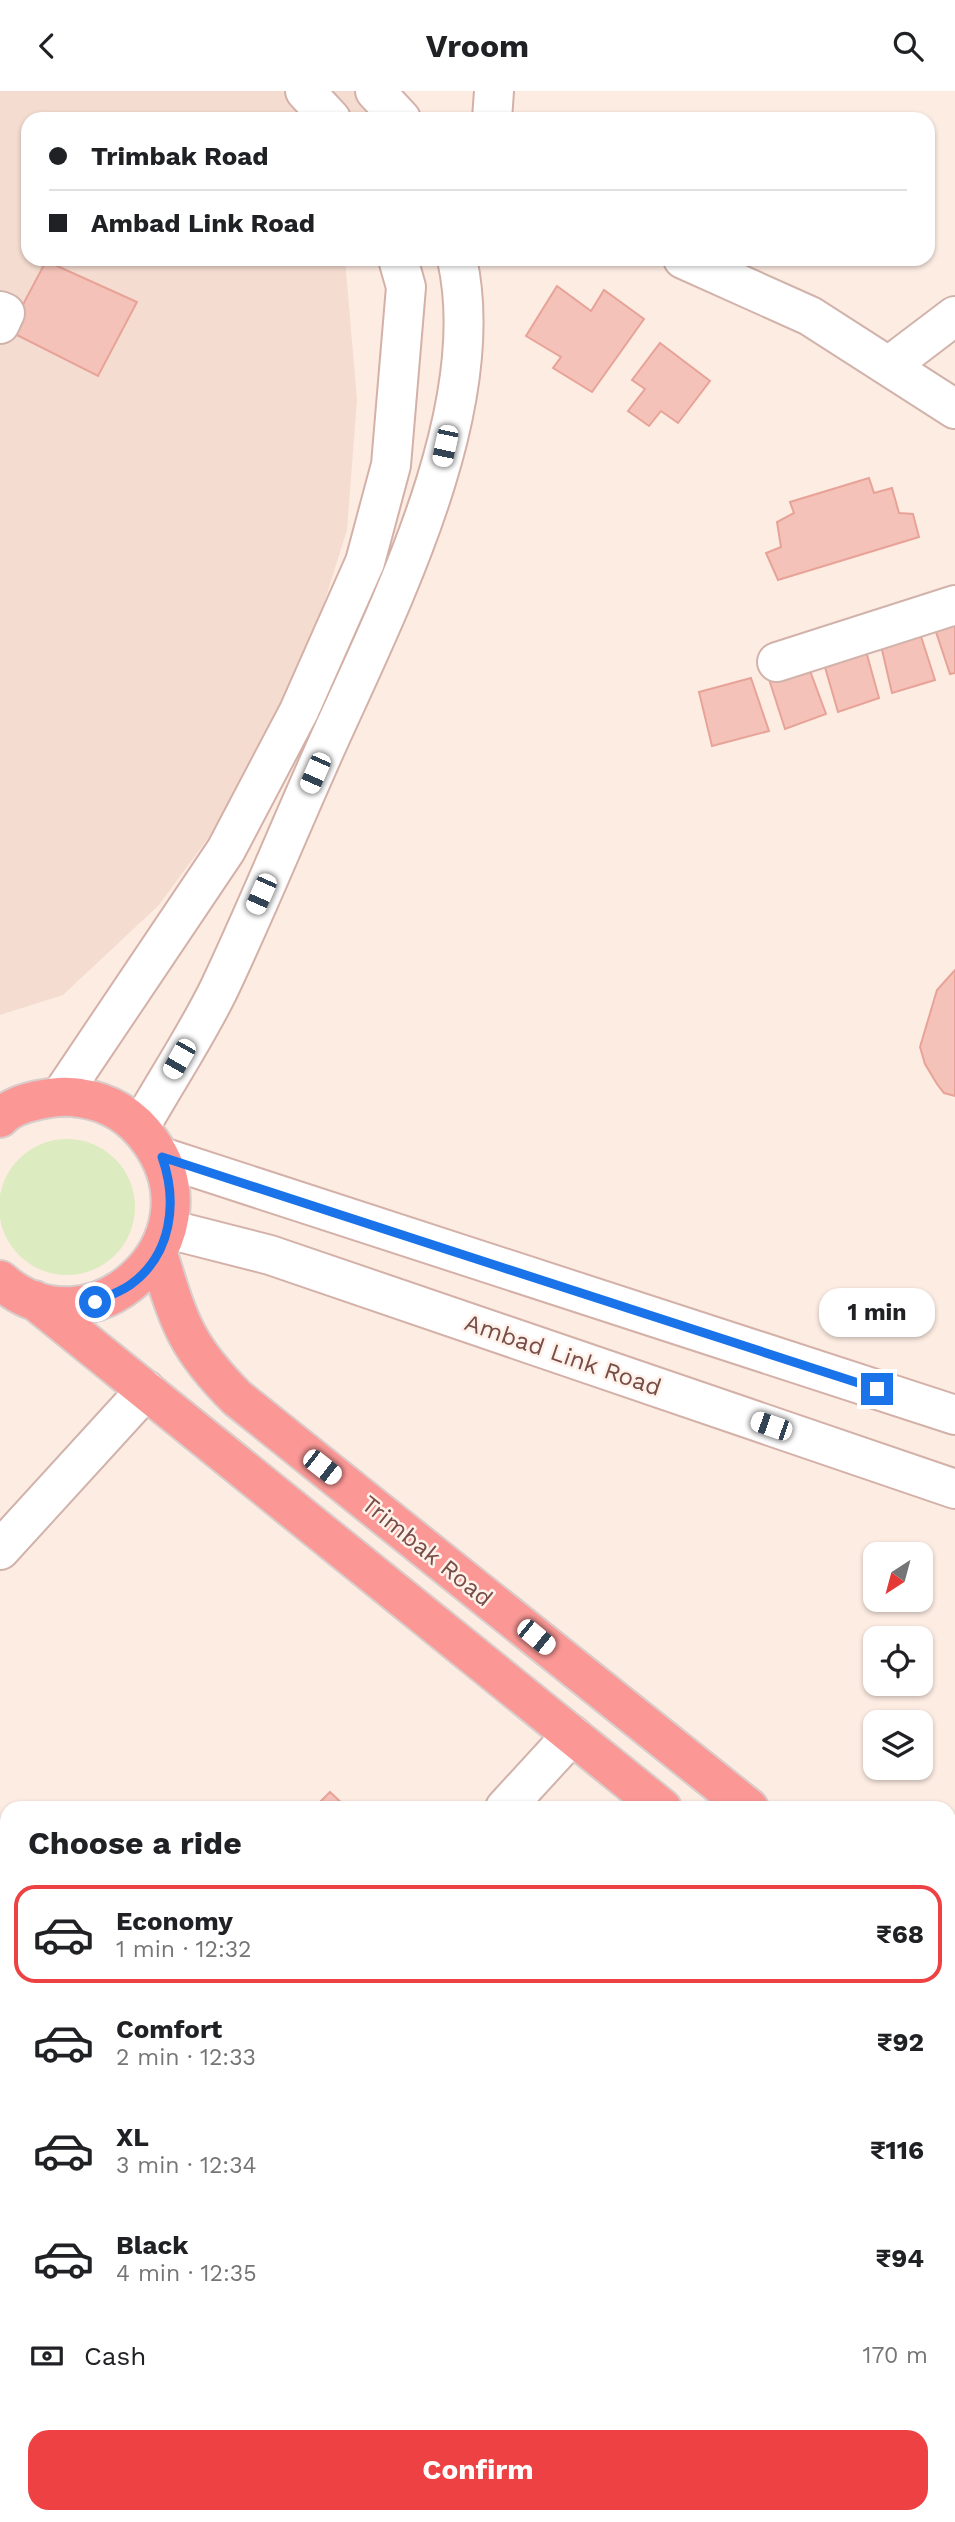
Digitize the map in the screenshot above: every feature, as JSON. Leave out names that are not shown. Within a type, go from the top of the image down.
[{"type":"highway","points":[[1,1115],[60,1097],[95,1101],[124,1114],[151,1142]]},
{"type":"highway","name":"Trimbak Road","points":[[151,1142],[170,1188],[172,1210],[163,1241],[181,1328],[194,1350],[237,1398],[740,1801]]},
{"type":"highway","points":[[34,1300],[68,1306],[95,1302],[128,1286],[163,1241]]},
{"type":"highway","points":[[0,1280],[34,1300],[653,1801]]},
{"type":"main road","points":[[305,91],[324,112]]},
{"type":"main road","points":[[492,112],[494,91]]},
{"type":"main road","points":[[60,1097],[226,850],[299,711],[365,562],[391,465],[406,287],[400,266]]},
{"type":"main road","points":[[459,266],[464,288],[460,375],[440,470],[412,554],[151,1142],[955,1415]]},
{"type":"main road","points":[[699,266],[810,316],[955,409]]},
{"type":"main road","points":[[0,311],[5,313],[0,324]]},
{"type":"main road","points":[[889,366],[955,316]]},
{"type":"main road","points":[[777,662],[955,605]]},
{"type":"main road","name":"Ambad Link Road","points":[[163,1241],[270,1255],[955,1489]]},
{"type":"main road","points":[[0,1550],[146,1390]]},
{"type":"main road","points":[[511,1801],[572,1735]]},
{"type":"shaded area","points":[[0,91],[378,91],[372,112],[21,112],[21,266],[346,266],[357,400],[347,530],[294,698],[236,800],[159,905],[63,995],[0,1015]]},
{"type":"green space","points":[[67,1139],[93,1144],[115,1159],[130,1181],[135,1207],[130,1233],[115,1255],[93,1270],[67,1275],[41,1270],[19,1255],[4,1233],[-1,1207],[4,1181],[19,1159],[41,1144]]},
{"type":"building","points":[[43,266],[57,266],[137,302],[98,376],[9,331]]},
{"type":"building","points":[[557,286],[591,311],[604,290],[644,319],[592,392],[553,368],[561,357],[526,336]]},
{"type":"building","points":[[660,343],[710,381],[678,423],[661,411],[649,426],[628,411],[645,389],[632,380]]},
{"type":"building","points":[[869,478],[874,493],[892,488],[899,513],[913,514],[919,537],[778,580],[766,553],[781,547],[777,522],[794,513],[790,502]]},
{"type":"building","points":[[955,616],[955,673],[950,674],[933,623]]},
{"type":"building","points":[[918,627],[935,680],[892,693],[879,637]]},
{"type":"building","points":[[864,644],[879,698],[838,712],[822,657]]},
{"type":"building","points":[[806,660],[826,714],[785,729],[767,673]]},
{"type":"building","points":[[751,678],[769,731],[712,746],[699,692]]},
{"type":"building","points":[[955,970],[955,1096],[944,1093],[937,1084],[925,1064],[920,1047],[937,990]]},
{"type":"building","points":[[330,1792],[340,1801],[321,1801]]},
{"type":"route","points":[[95,1302],[128,1286],[158,1254],[172,1210],[169,1176],[162,1157],[284,1194],[877,1389]]}]
